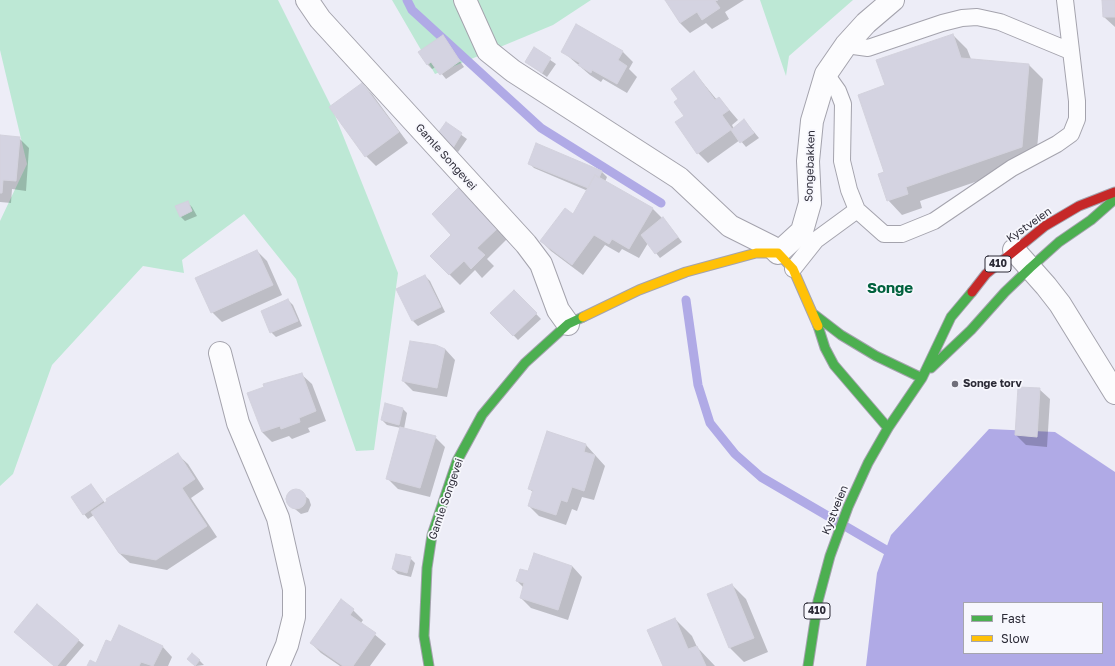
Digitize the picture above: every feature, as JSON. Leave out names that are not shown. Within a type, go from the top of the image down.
[{"type":"main road","name":"Kystveien","points":[[808,666],[818,601],[830,556],[848,507],[868,463],[888,428],[922,378],[950,317],[986,274],[1045,226],[1079,206],[1115,192]]},
{"type":"main road","name":"Kystveien","points":[[922,378],[971,330],[1005,292],[1030,268],[1059,242],[1091,220],[1115,199]]},
{"type":"main road","name":"Gamle Songevei","points":[[429,666],[424,636],[427,568],[432,535],[457,461],[482,415],[525,363],[568,324],[640,290],[686,272],[756,253],[778,253]]},
{"type":"main road","points":[[778,253],[793,269],[815,315],[825,348],[834,365],[888,428]]},
{"type":"main road","points":[[815,315],[858,346],[922,378]]},
{"type":"street","name":"Gamle Songevei","points":[[307,0],[320,19],[526,244],[541,264],[558,310],[568,324]]},
{"type":"street","points":[[465,0],[488,51],[507,66],[679,178],[730,226],[772,247],[778,253]]},
{"type":"street","name":"Songebakken","points":[[778,253],[802,230],[810,204],[808,161],[812,121],[826,74],[846,46],[866,23],[893,0]]},
{"type":"street","points":[[1014,250],[1060,304],[1115,394]]},
{"type":"street","points":[[220,353],[238,423],[278,518],[294,589],[294,616],[287,645],[278,666]]},
{"type":"lane","points":[[826,74],[838,91],[843,104],[842,161],[849,190],[857,210],[884,234],[902,234],[934,221],[1012,168],[1057,144],[1070,134],[1077,119],[1065,0]]},
{"type":"lane","points":[[846,46],[868,48],[942,23],[962,18],[977,17],[1000,22],[1070,51]]},
{"type":"lane","points":[[793,269],[816,240],[857,210]]},
{"type":"green space","points":[[0,0],[278,0],[332,108],[398,273],[374,450],[356,451],[296,279],[244,214],[182,260],[184,273],[143,266],[52,365],[13,474],[0,486],[0,221],[27,164],[0,50]]},
{"type":"green space","points":[[392,0],[591,0],[553,25],[435,74]]},
{"type":"green space","points":[[760,0],[853,0],[789,56],[786,76]]},
{"type":"shaded area","points":[[989,429],[1055,432],[1115,472],[1115,666],[866,666],[877,573],[891,535]]},
{"type":"building","points":[[665,0],[718,0],[715,1],[720,8],[702,20],[697,12],[680,23]]},
{"type":"building","points":[[1102,0],[1115,0],[1115,17],[1103,17]]},
{"type":"building","points":[[576,24],[623,51],[618,60],[627,66],[617,84],[592,70],[591,73],[578,65],[580,63],[561,52]]},
{"type":"building","points":[[953,34],[961,58],[1029,64],[1022,147],[906,187],[908,194],[887,201],[878,174],[884,172],[858,95],[885,85],[876,60]]},
{"type":"building","points":[[443,35],[460,61],[440,75],[431,62],[427,65],[418,52]]},
{"type":"building","points":[[534,47],[551,58],[542,73],[525,62]]},
{"type":"building","points":[[694,71],[715,100],[719,97],[729,110],[722,115],[732,129],[697,154],[675,122],[684,116],[674,102],[678,99],[671,89]]},
{"type":"building","points":[[362,83],[399,132],[365,157],[329,107]]},
{"type":"building","points":[[744,119],[754,133],[740,143],[731,130]]},
{"type":"building","points":[[446,122],[462,133],[453,148],[436,136]]},
{"type":"building","points":[[0,135],[20,137],[16,181],[3,180],[2,193],[0,193]]},
{"type":"building","points":[[536,143],[602,171],[599,178],[595,175],[588,188],[528,164]]},
{"type":"building","points":[[595,175],[653,208],[629,249],[612,239],[609,244],[594,235],[572,265],[540,241],[565,208],[573,214]]},
{"type":"building","points":[[460,186],[500,226],[477,248],[485,255],[471,269],[464,261],[449,275],[430,256],[451,235],[432,214]]},
{"type":"building","points":[[188,201],[192,211],[180,217],[175,206]]},
{"type":"building","points":[[663,217],[678,237],[655,254],[641,235]]},
{"type":"building","points":[[257,250],[273,285],[211,313],[195,278]]},
{"type":"building","points":[[425,275],[441,307],[412,321],[396,289]]},
{"type":"building","points":[[514,290],[537,313],[513,336],[490,313]]},
{"type":"building","points":[[288,299],[298,321],[270,333],[261,311]]},
{"type":"building","points":[[410,341],[436,345],[445,349],[437,388],[402,381]]},
{"type":"building","points":[[302,373],[316,411],[299,418],[300,422],[281,429],[280,426],[262,432],[247,393],[264,387],[263,384]]},
{"type":"building","points":[[1018,387],[1040,388],[1037,437],[1015,435]]},
{"type":"building","points":[[385,403],[403,408],[399,425],[381,420]]},
{"type":"building","points":[[400,427],[436,436],[420,488],[386,479]]},
{"type":"building","points":[[547,431],[586,444],[584,452],[595,455],[584,491],[572,487],[567,502],[561,500],[556,515],[528,506],[533,490],[528,489]]},
{"type":"building","points":[[178,453],[195,479],[182,488],[207,526],[156,560],[119,553],[91,512],[107,501],[106,499]]},
{"type":"building","points":[[91,484],[103,501],[83,515],[71,497]]},
{"type":"building","points":[[296,489],[303,492],[306,499],[303,506],[296,509],[289,506],[286,499],[289,492]]},
{"type":"building","points":[[534,553],[572,566],[558,610],[520,598],[524,583],[516,581],[520,569],[528,571]]},
{"type":"building","points":[[396,554],[411,557],[407,573],[392,569]]},
{"type":"building","points":[[732,584],[754,638],[729,648],[707,594]]},
{"type":"building","points":[[341,599],[354,609],[350,615],[376,633],[353,666],[343,666],[310,643]]},
{"type":"building","points":[[37,604],[79,640],[57,666],[54,666],[14,632]]},
{"type":"building","points":[[675,618],[688,649],[697,646],[706,666],[663,666],[647,630]]},
{"type":"building","points":[[119,625],[163,646],[153,666],[141,662],[139,666],[87,666],[90,660],[96,663],[106,640],[111,642]]},
{"type":"building","points":[[192,653],[200,660],[195,666],[187,659]]},
{"type":"waterway","points":[[407,0],[412,10],[541,128],[661,203]]},
{"type":"waterway","points":[[686,300],[698,385],[710,423],[735,454],[761,477],[886,550]]},
{"type":"traffic: fast","points":[[931,368],[971,330],[1005,292],[1030,268],[1059,242],[1091,220],[1115,199]]},
{"type":"traffic: fast","points":[[808,666],[818,601],[830,556],[848,507],[868,463],[888,428],[922,378],[951,317],[972,292]]},
{"type":"traffic: fast","points":[[815,315],[841,335],[876,356],[922,378]]},
{"type":"traffic: fast","points":[[429,666],[424,636],[427,568],[432,535],[457,461],[482,415],[525,363],[568,324],[583,317]]},
{"type":"traffic: fast","points":[[818,326],[825,348],[834,365],[888,428]]},
{"type":"traffic: slow","points":[[583,317],[639,290],[686,272],[756,253],[778,253],[793,269],[818,326]]},
{"type":"traffic: jam","points":[[972,292],[986,274],[1045,226],[1079,206],[1115,192]]},
{"type":"place","name":"Songe torv","points":[[955,384]]},
{"type":"district","name":"Songe","points":[[890,288]]}]
